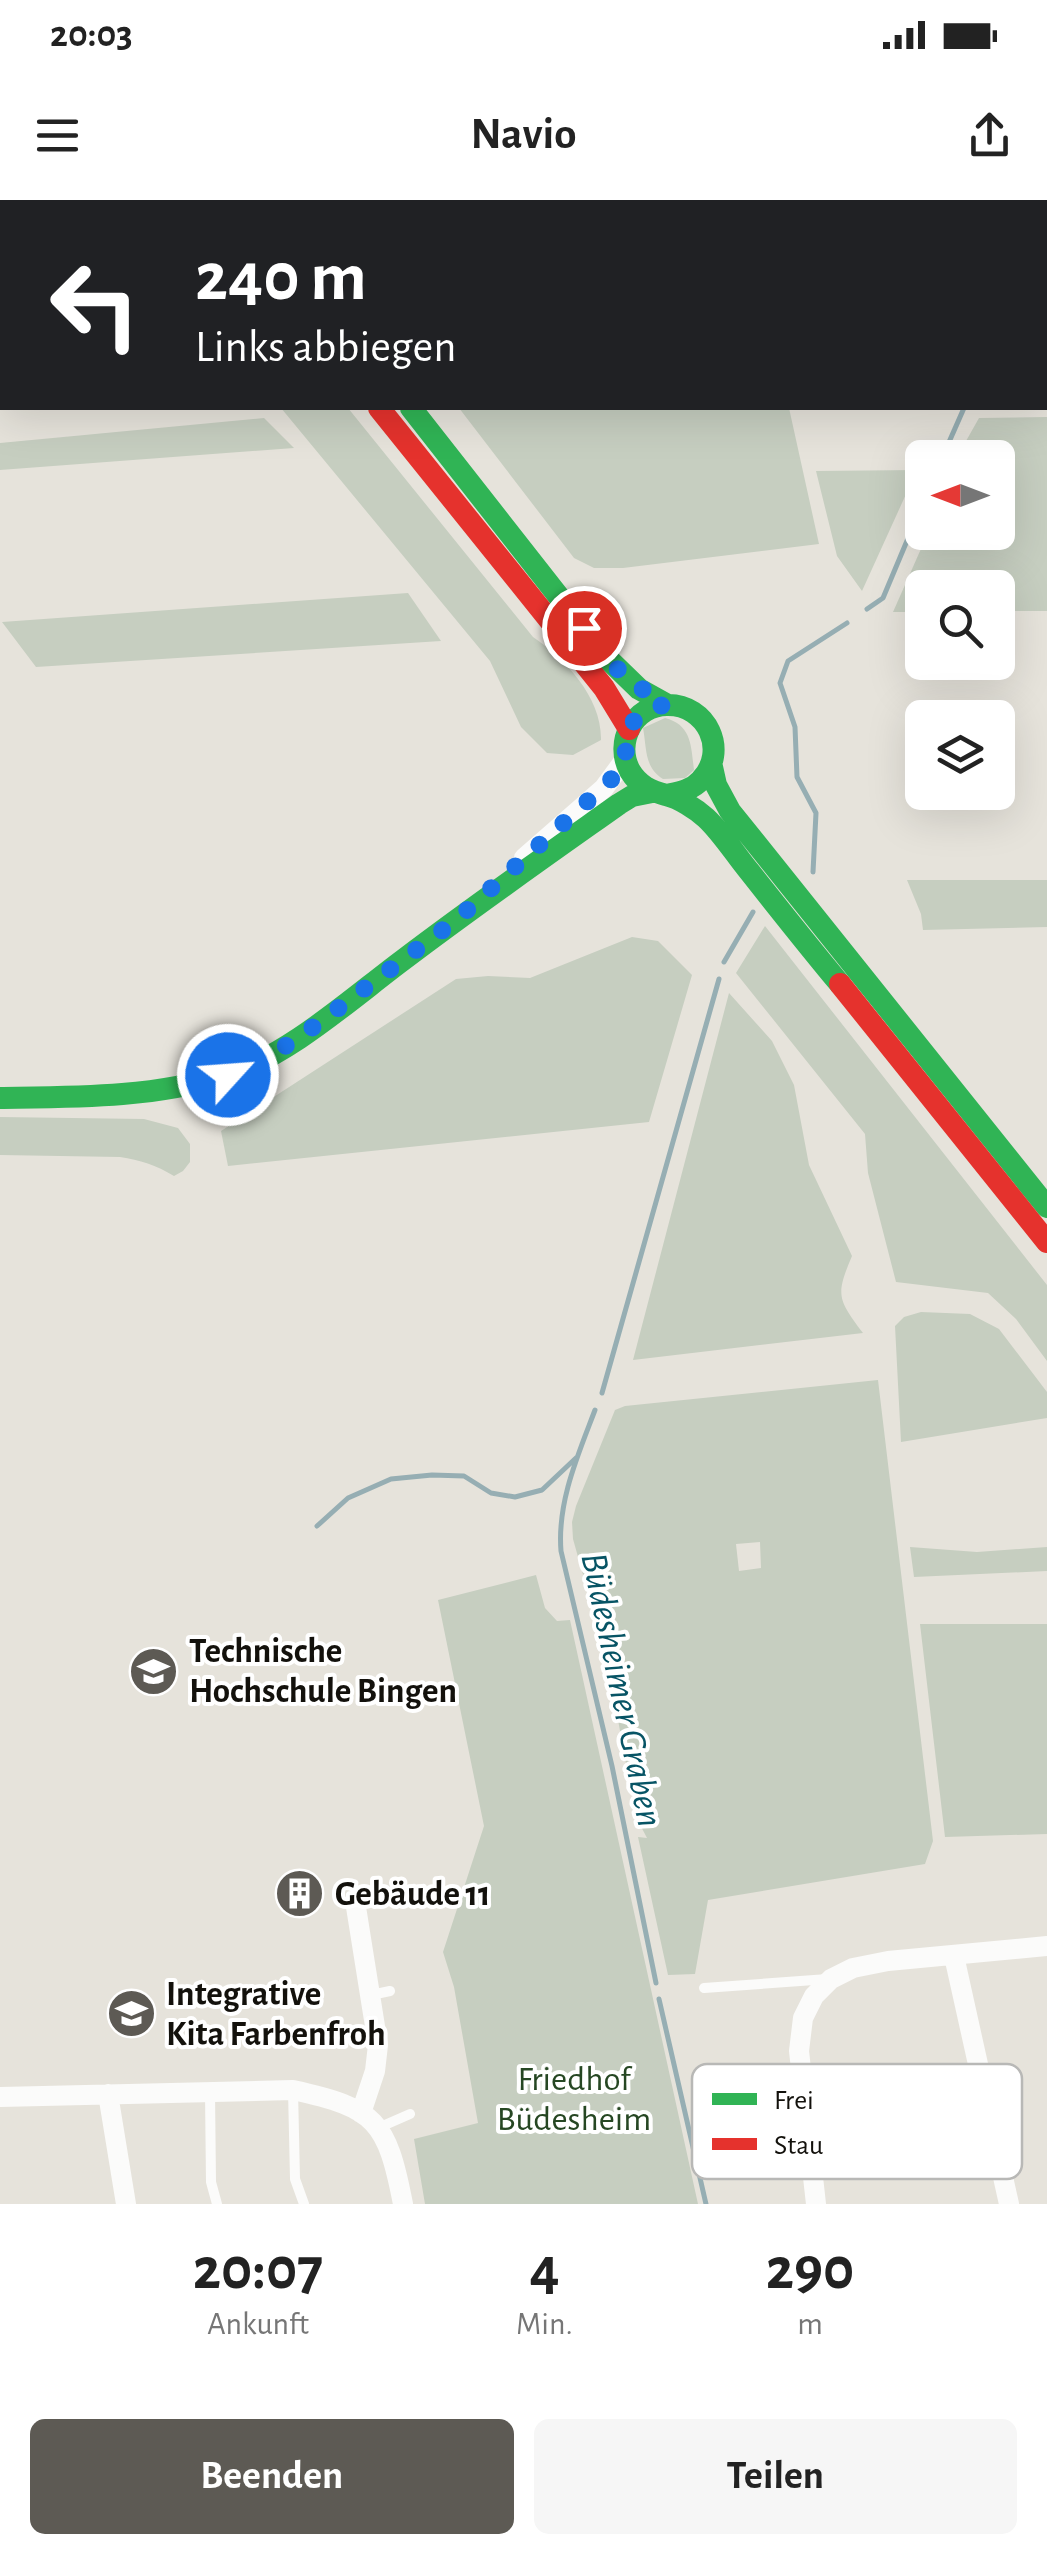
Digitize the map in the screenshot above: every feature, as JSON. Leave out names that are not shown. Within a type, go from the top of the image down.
[{"type":"main road","points":[[381,410],[604,688],[629,729]]},
{"type":"main road","points":[[412,410],[607,658],[625,678],[666,704]]},
{"type":"main road","points":[[1047,1207],[730,811],[716,785],[712,767],[714,741],[702,718],[679,705],[666,704],[648,710],[629,729],[624,748],[627,766],[636,780],[706,818],[1047,1242]]},
{"type":"main road","points":[[0,1098],[132,1094],[178,1088],[228,1075],[293,1042],[618,804],[632,796],[689,791],[712,767]]},
{"type":"street","points":[[456,920],[604,788],[626,758]]},
{"type":"street","points":[[356,1907],[381,1994],[375,2071],[361,2112]]},
{"type":"street","points":[[800,2064],[803,2018],[814,1996],[831,1978],[852,1968],[888,1961],[1047,1946]]},
{"type":"street","points":[[954,1956],[978,2064]]},
{"type":"street","points":[[0,2097],[293,2090],[330,2098],[361,2112],[378,2128],[390,2146],[403,2204]]},
{"type":"street","points":[[108,2094],[126,2204]]},
{"type":"street","points":[[813,2179],[816,2204]]},
{"type":"street","points":[[1003,2179],[1009,2204]]},
{"type":"lane","points":[[704,1988],[831,1978]]},
{"type":"lane","points":[[293,2090],[295,2179],[304,2204]]},
{"type":"lane","points":[[210,2093],[211,2182],[217,2204]]},
{"type":"lane","points":[[378,2128],[410,2114]]},
{"type":"green space","points":[[283,410],[350,410],[533,637],[579,681],[595,709],[601,740],[573,755],[547,753],[521,727],[490,661]]},
{"type":"green space","points":[[461,410],[789,410],[819,544],[623,568],[594,568],[574,558]]},
{"type":"green space","points":[[1047,417],[1047,611],[1015,611],[1015,570],[912,570],[920,550],[1015,550],[1015,440],[967,440],[979,418]]},
{"type":"green space","points":[[264,418],[294,448],[0,470],[0,443]]},
{"type":"green space","points":[[905,470],[905,496],[862,591],[837,556],[816,471]]},
{"type":"green space","points":[[905,585],[905,612],[893,612]]},
{"type":"green space","points":[[408,593],[441,641],[36,667],[2,622]]},
{"type":"green space","points":[[665,718],[680,726],[688,738],[694,770],[685,778],[663,779],[649,763],[643,728]]},
{"type":"green space","points":[[907,880],[1047,880],[1047,927],[923,930]]},
{"type":"green space","points":[[765,926],[1047,1285],[1047,1361],[1016,1319],[988,1293],[896,1282],[868,1173],[865,1134],[736,973]]},
{"type":"green space","points":[[632,937],[658,941],[692,975],[649,1122],[228,1166],[221,1131],[456,979],[530,978]]},
{"type":"green space","points":[[729,993],[772,1041],[794,1085],[809,1165],[852,1256],[843,1280],[842,1297],[863,1333],[633,1360]]},
{"type":"green space","points":[[0,1117],[144,1119],[178,1128],[190,1144],[190,1162],[174,1176],[120,1157],[0,1155]]},
{"type":"green space","points":[[921,1312],[970,1314],[999,1329],[1047,1392],[1047,1418],[901,1442],[895,1326],[904,1317]]},
{"type":"green space","points":[[878,1380],[933,1841],[925,1864],[708,1900],[695,1974],[668,1975],[638,1837],[647,1838],[636,1817],[618,1720],[573,1539],[576,1506],[615,1410]],"holes":[[[760,1542],[761,1568],[739,1571],[736,1544]]]},
{"type":"green space","points":[[910,1547],[977,1552],[1047,1547],[1047,1571],[914,1577]]},
{"type":"green space","name":"Friedhof Büdesheim","points":[[536,1575],[545,1608],[557,1621],[570,1620],[698,2204],[425,2204],[414,2139],[478,2123],[454,1987],[443,1952],[484,1826],[438,1600]]},
{"type":"green space","points":[[920,1624],[1047,1624],[1047,1834],[945,1837]]},
{"type":"waterway","name":"Büdesheimer Graben","points":[[950,440],[963,410]]},
{"type":"waterway","name":"Büdesheimer Graben","points":[[867,609],[883,598],[905,546]]},
{"type":"waterway","name":"Büdesheimer Graben","points":[[813,872],[816,813],[797,777],[795,727],[780,683],[788,661],[847,623]]},
{"type":"waterway","name":"Büdesheimer Graben","points":[[724,962],[753,912]]},
{"type":"waterway","name":"Büdesheimer Graben","points":[[602,1393],[719,979]]},
{"type":"waterway","name":"Büdesheimer Graben","points":[[595,1410],[566,1497],[561,1551],[612,1766],[656,1983]]},
{"type":"waterway","points":[[317,1526],[348,1498],[391,1479],[464,1476],[491,1493],[515,1497],[542,1490],[576,1458]]},
{"type":"waterway","name":"Büdesheimer Graben","points":[[659,1999],[692,2143]]},
{"type":"waterway","name":"Büdesheimer Graben","points":[[700,2179],[706,2204]]},
{"type":"traffic: fast","points":[[413,410],[607,658],[639,689],[666,704]]},
{"type":"traffic: fast","points":[[667,795],[697,783],[713,756],[710,731],[703,721],[693,712],[667,705],[645,711],[630,727],[624,748],[630,771],[646,787],[682,801],[712,824],[840,984]]},
{"type":"traffic: fast","points":[[712,767],[716,785],[730,811],[1047,1207]]},
{"type":"traffic: fast","points":[[0,1098],[142,1092],[198,1083],[249,1066],[318,1025],[619,804],[632,796],[652,792]]},
{"type":"traffic: jam","points":[[381,410],[604,688],[629,729]]},
{"type":"traffic: jam","points":[[840,984],[1047,1242]]},
{"type":"place","name":"Technische Hochschule Bingen","points":[[154,1671]]},
{"type":"place","name":"Gebäude 11","points":[[300,1894]]},
{"type":"place","name":"Integrative Kita Farbenfroh","points":[[131,2014]]},
{"type":"route","points":[[228,1075],[293,1042],[456,920],[610,781],[626,758],[625,738],[634,721],[640,714],[666,704],[625,678],[584,628]]}]
